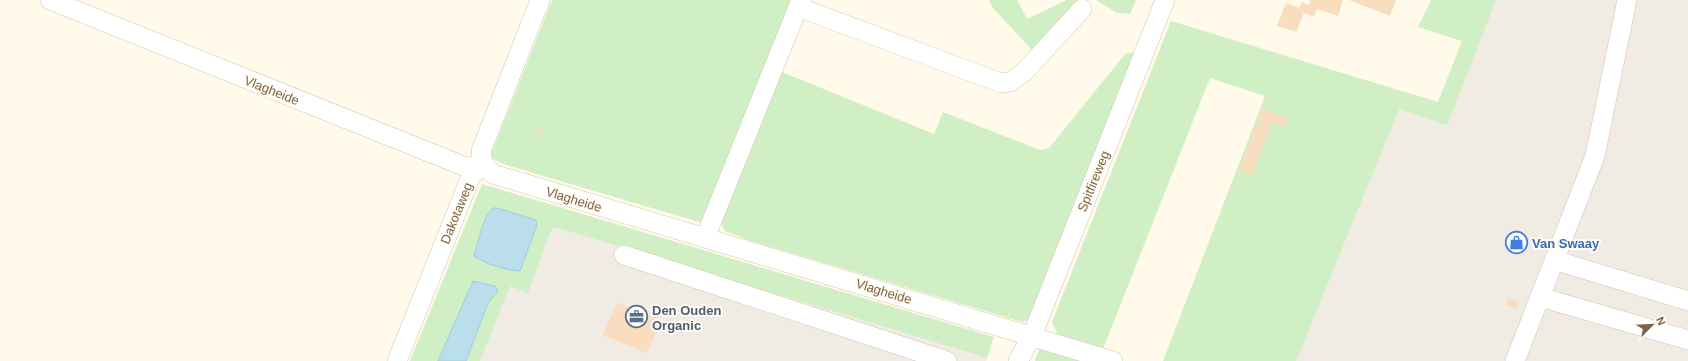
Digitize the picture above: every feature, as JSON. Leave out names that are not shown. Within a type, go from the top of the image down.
[{"type":"street","name":"Vlagheide","points":[[50,0],[460,165],[467,167],[483,164],[493,174],[1113,361]]},
{"type":"street","points":[[483,164],[481,155],[483,146],[540,0]]},
{"type":"street","name":"Spitfireweg","points":[[1018,361],[1032,336],[1165,0]]},
{"type":"street","points":[[1515,361],[1594,156],[1627,0]]},
{"type":"street","points":[[705,238],[800,4],[1001,83],[1010,82],[1024,72],[1082,9]]},
{"type":"street","name":"Dakotaweg","points":[[397,361],[471,176],[483,164]]},
{"type":"street","points":[[624,255],[946,361]]},
{"type":"street","points":[[1554,260],[1688,301]]},
{"type":"street","points":[[1540,297],[1688,340]]},
{"type":"shaded area","name":"Van Swaay","points":[[1490,0],[1688,0],[1688,361],[1288,361],[1396,99],[1444,114]]},
{"type":"shaded area","points":[[558,228],[987,358],[986,361],[480,361],[510,285],[528,292],[550,233],[553,229]]},
{"type":"green space","points":[[552,0],[792,0],[704,219],[699,222],[503,164],[490,157]]},
{"type":"green space","points":[[989,0],[1017,0],[1027,19],[1067,0],[1077,0],[1081,4],[1036,54],[992,7]]},
{"type":"green space","points":[[1096,0],[1136,0],[1130,14],[1117,13]]},
{"type":"green space","points":[[1431,0],[1496,0],[1447,125],[1399,109],[1296,361],[1163,361],[1265,96],[1210,78],[1103,349],[1058,335],[1052,322],[1171,21],[1438,102],[1462,41],[1418,27]]},
{"type":"green space","points":[[1139,52],[1033,314],[1027,320],[1022,322],[748,240],[725,231],[722,225],[723,216],[782,72],[934,134],[943,112],[1040,150],[1049,148],[1126,53]]},
{"type":"green space","points":[[482,184],[994,337],[987,358],[558,228],[553,229],[550,233],[528,293],[510,286],[480,361],[466,361],[489,301],[498,290],[473,281],[438,361],[410,361]],"holes":[[[497,208],[536,220],[537,225],[520,270],[479,261]]]},
{"type":"green space","points":[[1040,347],[1084,361],[1035,361]]},
{"type":"water","points":[[493,208],[536,220],[537,225],[520,271],[509,270],[496,266],[474,256],[486,217]]},
{"type":"water","points":[[473,281],[495,286],[498,290],[489,301],[466,361],[438,361]]},
{"type":"building","points":[[1310,0],[1343,0],[1338,16],[1317,9],[1314,17],[1304,13],[1296,32],[1277,26],[1286,3],[1299,8],[1302,2],[1309,5]]},
{"type":"building","points":[[1349,0],[1396,0],[1390,16]]},
{"type":"building","points":[[1262,108],[1288,119],[1285,127],[1272,122],[1252,175],[1239,170]]},
{"type":"building","points":[[537,127],[542,129],[540,134],[535,133]]},
{"type":"building","points":[[1508,298],[1519,302],[1517,309],[1506,305]]},
{"type":"building","points":[[617,303],[661,321],[647,353],[603,335]]},
{"type":"place","name":"Van Swaay","points":[[1516,243]]},
{"type":"place","name":"Den Ouden Organic","points":[[636,317]]}]
